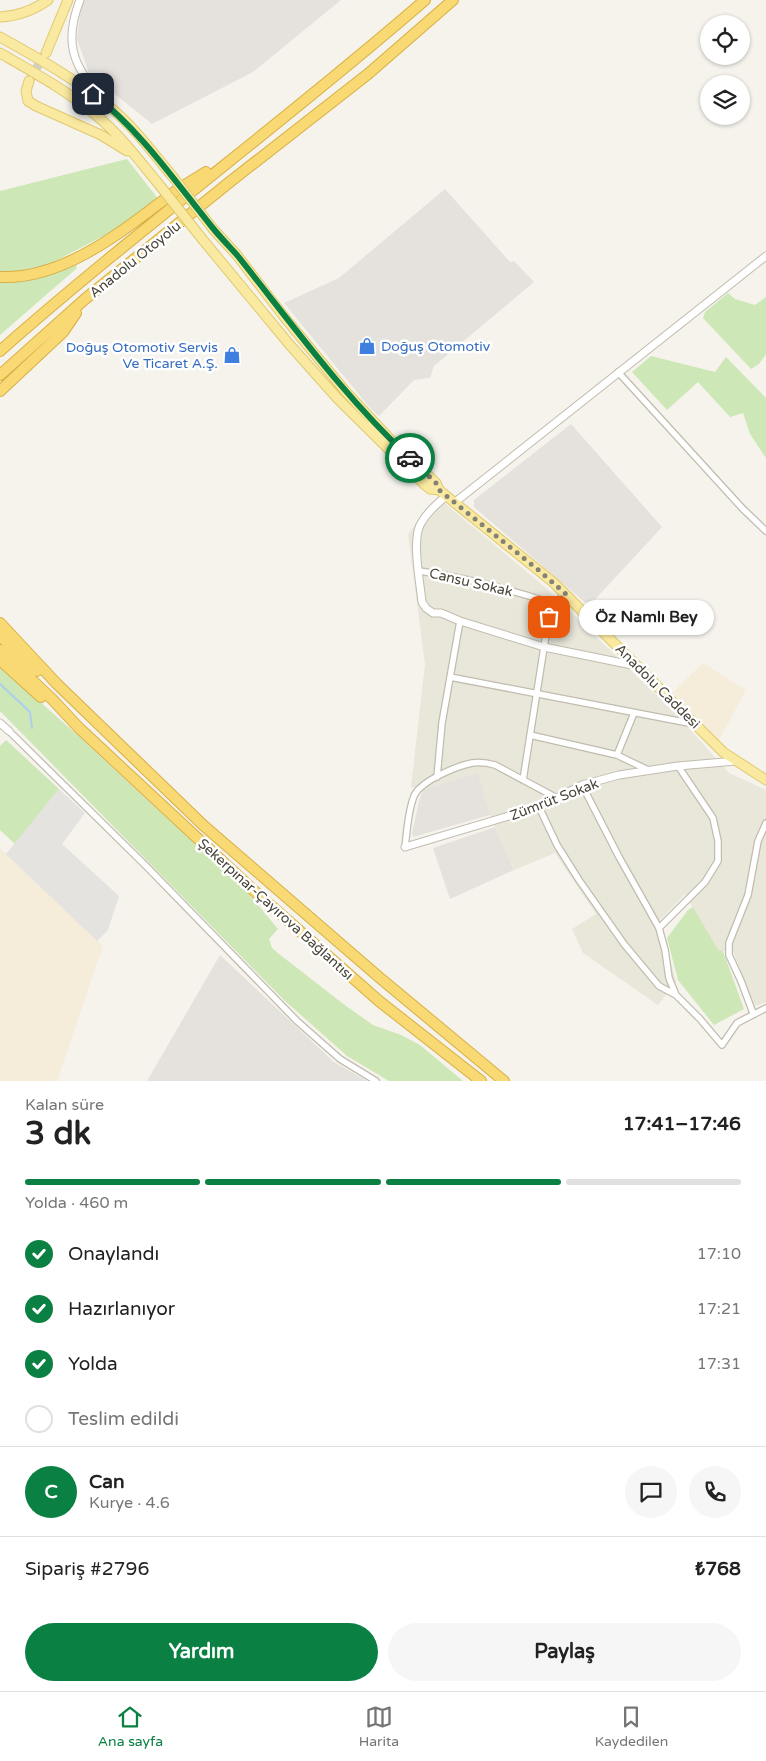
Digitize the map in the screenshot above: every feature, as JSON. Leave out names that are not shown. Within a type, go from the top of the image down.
[{"type":"highway","name":"Anadolu Otoyolu","points":[[0,351],[142,230],[357,59],[425,0]]},
{"type":"highway","name":"Anadolu Otoyolu","points":[[0,375],[85,299],[231,180],[368,74],[453,0]]},
{"type":"highway","points":[[0,277],[48,270],[77,258],[144,216],[175,191],[249,145]]},
{"type":"highway","points":[[0,391],[62,332],[85,299]]},
{"type":"highway","points":[[0,623],[57,684],[147,771]]},
{"type":"highway","points":[[0,636],[86,718],[147,771]]},
{"type":"highway","points":[[0,650],[52,699],[79,728]]},
{"type":"highway","points":[[0,660],[38,695],[79,728]]},
{"type":"highway","name":"Şekerpınar-Çayırova Bağlantısı","points":[[79,728],[250,888],[379,1000],[481,1081]]},
{"type":"highway","name":"Şekerpınar-Çayırova Bağlantısı","points":[[147,771],[203,825],[504,1081]]},
{"type":"main road","points":[[0,17],[24,13],[48,0]]},
{"type":"main road","points":[[46,53],[68,0]]},
{"type":"main road","name":"Anadolu Caddesi","points":[[0,37],[54,68],[111,108],[144,140],[300,337],[346,392],[390,439],[454,503],[567,595],[715,744],[736,761],[766,780]]},
{"type":"main road","name":"Anadolu Caddesi","points":[[0,53],[83,105],[111,129],[157,182],[289,344],[338,399],[424,484],[430,489],[443,493]]},
{"type":"main road","points":[[29,81],[26,90],[28,101],[101,135],[137,158]]},
{"type":"street","points":[[80,0],[73,17],[72,43],[75,60],[88,82],[111,108]]},
{"type":"street","points":[[454,503],[618,372],[764,260]]},
{"type":"street","points":[[618,372],[766,531]]},
{"type":"street","points":[[443,493],[418,529],[416,548],[422,602],[426,608],[433,613],[441,613],[460,621],[544,646],[638,666]]},
{"type":"street","name":"Cansu Sokak","points":[[419,571],[494,585],[551,603]]},
{"type":"street","points":[[523,780],[551,603],[567,595]]},
{"type":"street","points":[[436,776],[442,723],[460,621]]},
{"type":"street","points":[[450,677],[537,692],[696,724]]},
{"type":"street","points":[[617,755],[634,713]]},
{"type":"street","points":[[0,723],[146,866],[297,1021],[340,1059],[376,1081]]},
{"type":"street","points":[[530,734],[617,755],[648,770]]},
{"type":"street","name":"Zümrüt Sokak","points":[[405,847],[539,807],[582,785],[619,775],[678,766],[736,761]]},
{"type":"street","points":[[405,847],[415,795],[422,785],[436,776],[472,763],[495,765],[557,798]]},
{"type":"street","points":[[659,928],[705,882],[718,861],[718,841],[713,818],[678,766]]},
{"type":"street","points":[[582,785],[619,857],[659,928],[665,950],[669,978],[676,995]]},
{"type":"street","points":[[539,807],[557,845],[624,944],[659,986],[676,995],[722,1045],[737,1023],[753,1013],[766,1008]]},
{"type":"street","points":[[753,1013],[729,956],[729,943],[748,895],[758,841],[766,823]]},
{"type":"shaded area","points":[[84,0],[341,0],[253,72],[152,124],[89,73],[77,39],[81,7]]},
{"type":"shaded area","points":[[445,189],[510,262],[514,261],[534,282],[434,366],[430,378],[414,380],[379,416],[370,408],[284,303],[339,278]]},
{"type":"shaded area","points":[[571,424],[662,527],[589,606],[474,507],[474,500]]},
{"type":"shaded area","points":[[437,497],[545,587],[678,716],[729,773],[766,790],[766,1002],[755,1006],[733,951],[718,951],[685,894],[660,920],[676,982],[658,1005],[583,953],[572,929],[596,914],[555,853],[514,870],[490,815],[478,773],[424,789],[411,787],[425,664],[408,534]]},
{"type":"shaded area","points":[[703,663],[746,690],[719,740],[673,692]]},
{"type":"shaded area","points":[[478,773],[490,815],[413,837],[412,833],[420,797],[424,789]]},
{"type":"shaded area","points":[[59,789],[85,813],[62,844],[119,896],[108,930],[97,941],[6,854]]},
{"type":"shaded area","points":[[495,827],[514,870],[450,899],[433,848]]},
{"type":"shaded area","points":[[0,848],[103,946],[57,1081],[0,1081]]},
{"type":"shaded area","points":[[220,955],[334,1062],[367,1081],[147,1081]]},
{"type":"green space","points":[[127,159],[159,200],[126,224],[50,264],[19,271],[0,271],[0,191]]},
{"type":"green space","points":[[76,265],[77,268],[0,335],[0,282],[29,280],[50,275]]},
{"type":"green space","points":[[728,293],[735,299],[755,305],[766,297],[766,354],[759,364],[751,369],[703,318],[705,312]]},
{"type":"green space","points":[[651,356],[715,372],[726,357],[766,398],[766,458],[750,434],[743,413],[730,417],[698,382],[667,410],[632,372]]},
{"type":"green space","points":[[0,666],[249,894],[278,929],[269,939],[272,948],[373,1025],[401,1035],[420,1045],[463,1081],[389,1081],[347,1056],[284,1000],[0,711]]},
{"type":"green space","points":[[6,740],[59,789],[15,844],[0,830],[0,746]]},
{"type":"green space","points":[[693,907],[718,950],[723,951],[744,1009],[714,1025],[678,980],[667,938],[688,910]]},
{"type":"waterway","points":[[0,684],[30,712],[32,728]]},
{"type":"tunnel","points":[[29,81],[44,55]]},
{"type":"way so far","points":[[410,458],[436,483],[439,490],[567,595],[551,603],[549,617]]},
{"type":"place","name":"Doğuş Otomotiv","points":[[367,346]]},
{"type":"place","name":"Doğuş Otomotiv Servis Ve Ticaret A.Ş.","points":[[232,355]]},
{"type":"place","name":"Öz Namlı Bey","points":[[549,617]]},
{"type":"route","points":[[93,94],[111,108],[144,140],[213,229],[236,254],[300,337],[346,392],[368,417],[410,458]]}]
